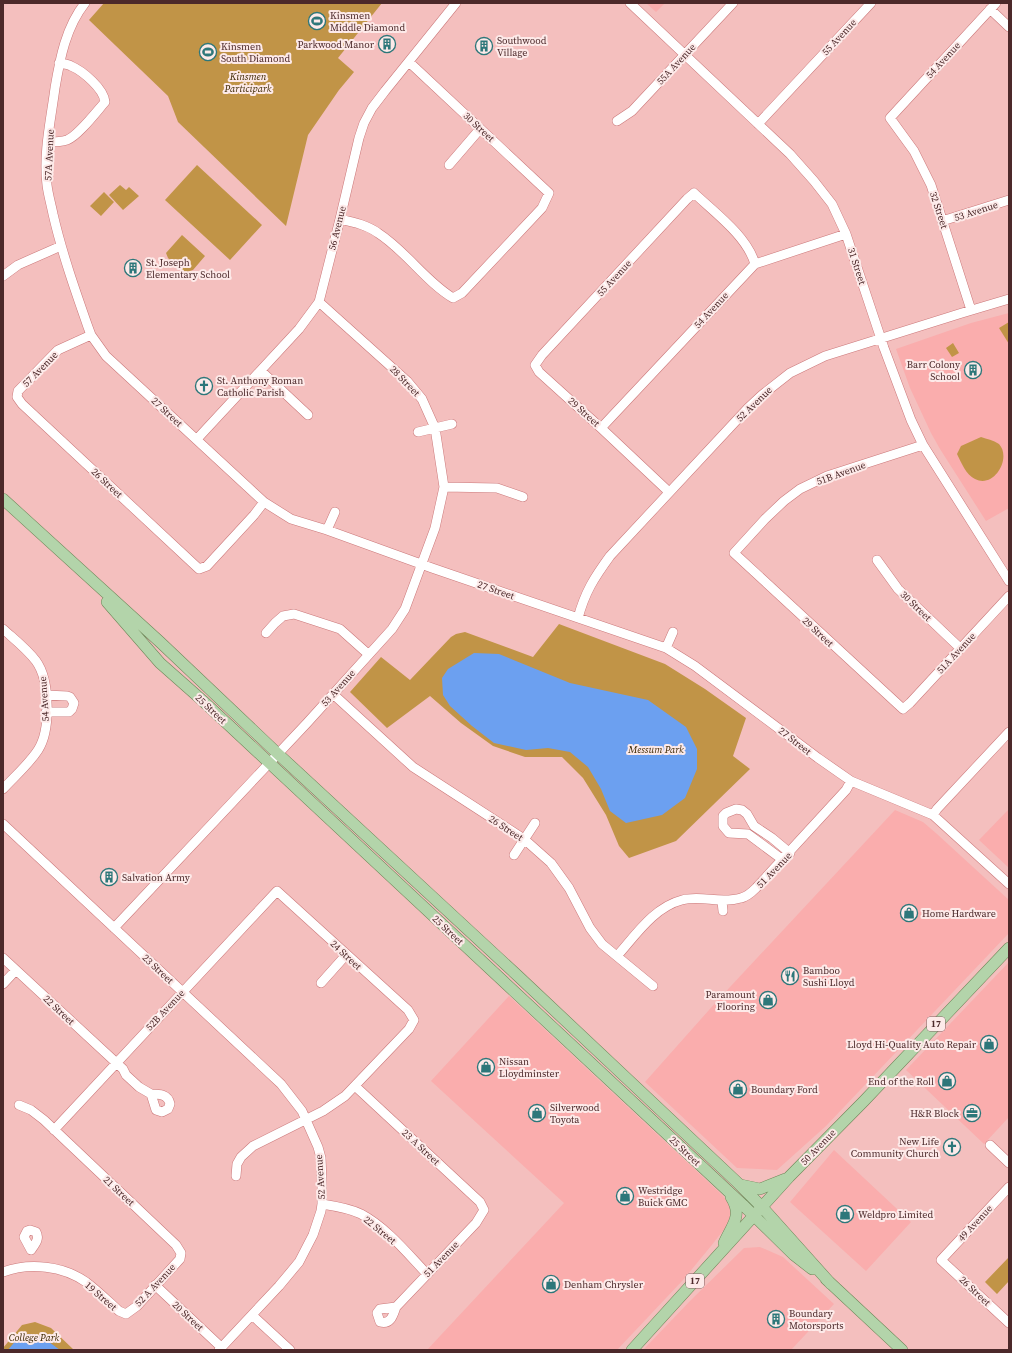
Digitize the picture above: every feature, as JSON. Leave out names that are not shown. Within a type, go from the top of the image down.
[{"type":"main road","name":"25 Street","points":[[3,499],[160,642],[739,1184],[762,1207],[831,1284]]},
{"type":"main road","name":"25 Street","points":[[75,566],[160,663],[269,763],[794,1255],[831,1284],[902,1350]]},
{"type":"main road","name":"50 Avenue","points":[[632,1350],[789,1177],[1009,948]]},
{"type":"main road","points":[[739,1184],[760,1189],[789,1177]]},
{"type":"main road","points":[[719,1254],[736,1216],[737,1210],[726,1190]]},
{"type":"street","name":"57A Avenue","points":[[61,246],[47,185],[46,163],[48,142],[59,63],[68,33],[85,3]]},
{"type":"street","name":"56 Avenue","points":[[197,439],[299,329],[319,302],[340,219],[358,138],[364,122],[372,108],[385,91],[456,3]]},
{"type":"street","name":"31 Street","points":[[630,3],[790,154],[832,204],[846,234],[881,338],[911,420],[924,445],[1009,581]]},
{"type":"street","name":"55A Avenue","points":[[616,121],[632,111],[733,3]]},
{"type":"street","name":"55 Avenue","points":[[758,124],[871,3]]},
{"type":"street","points":[[993,6],[1009,27]]},
{"type":"street","name":"54 Avenue","points":[[890,118],[993,6]]},
{"type":"street","name":"30 Street","points":[[340,219],[359,224],[377,232],[394,245],[443,292],[453,298],[462,293],[542,208],[549,193],[409,62]]},
{"type":"street","points":[[48,142],[68,140],[90,119],[104,102],[104,97],[101,91],[78,69],[59,63]]},
{"type":"street","name":"32 Street","points":[[890,118],[914,151],[930,185],[971,310]]},
{"type":"street","points":[[449,165],[480,129]]},
{"type":"street","name":"55 Avenue","points":[[535,365],[542,355],[694,193],[743,239],[753,256],[755,264]]},
{"type":"street","name":"53 Avenue","points":[[942,221],[1009,200]]},
{"type":"street","name":"54 Avenue","points":[[601,428],[755,264],[846,234]]},
{"type":"street","points":[[3,276],[18,265],[61,246]]},
{"type":"street","name":"27 Street","points":[[61,246],[91,335],[106,356],[264,502],[291,519],[327,530],[666,648],[695,666],[851,781],[934,815]]},
{"type":"street","name":"52 Avenue","points":[[578,618],[586,594],[594,578],[610,556],[752,404],[775,384],[790,373],[831,354],[1009,299]]},
{"type":"street","name":"28 Street","points":[[319,302],[407,381],[422,399],[434,428],[444,487]]},
{"type":"street","name":"57 Avenue","points":[[17,397],[18,391],[58,350],[91,335]]},
{"type":"street","name":"29 Street","points":[[535,365],[539,372],[669,492]]},
{"type":"street","points":[[261,371],[308,415]]},
{"type":"street","name":"26 Street","points":[[17,397],[22,404],[199,569],[207,566],[264,502]]},
{"type":"street","points":[[418,432],[452,424]]},
{"type":"street","name":"51B Avenue","points":[[734,553],[764,519],[800,489],[827,476],[924,445]]},
{"type":"street","points":[[444,487],[497,488],[523,497]]},
{"type":"street","name":"53 Avenue","points":[[114,928],[392,629],[405,609],[422,564],[435,528],[444,487]]},
{"type":"street","points":[[327,530],[335,512]]},
{"type":"street","name":"29 Street","points":[[734,553],[903,709]]},
{"type":"street","name":"30 Street","points":[[877,560],[898,589],[960,648]]},
{"type":"street","name":"51A Avenue","points":[[903,709],[1009,596]]},
{"type":"street","points":[[266,633],[274,623],[283,616],[294,614],[340,629],[368,654]]},
{"type":"street","name":"54 Avenue","points":[[3,629],[32,656],[40,666],[44,677],[46,695],[45,734],[38,750],[3,789]]},
{"type":"street","points":[[666,648],[674,632]]},
{"type":"street","name":"26 Street","points":[[333,694],[413,767],[524,839],[556,869],[590,928],[602,944],[653,986]]},
{"type":"street","points":[[46,695],[67,696],[70,697],[74,703],[69,712],[46,712]]},
{"type":"street","points":[[1009,732],[938,808],[934,815],[1009,884]]},
{"type":"street","name":"51 Avenue","points":[[617,956],[651,918],[665,908],[682,900],[705,899],[722,901],[742,898],[752,892],[790,853],[848,789],[851,781]]},
{"type":"street","points":[[783,860],[748,834],[729,833],[723,826],[723,816],[726,813],[736,809],[742,810],[754,826],[772,838],[790,853]]},
{"type":"street","points":[[514,855],[534,823]]},
{"type":"street","name":"23 Street","points":[[3,824],[281,1084],[299,1106],[306,1119]]},
{"type":"street","points":[[748,834],[754,826]]},
{"type":"street","points":[[766,847],[772,838]]},
{"type":"street","name":"24 Street","points":[[277,890],[346,955],[408,1010],[414,1020],[409,1029],[355,1086]]},
{"type":"street","name":"52B Avenue","points":[[54,1130],[277,890]]},
{"type":"street","points":[[722,901],[723,911]]},
{"type":"street","points":[[321,983],[346,955]]},
{"type":"street","name":"22 Street","points":[[3,958],[116,1063],[125,1071],[130,1072],[142,1083],[148,1092]]},
{"type":"street","points":[[3,984],[16,970]]},
{"type":"street","points":[[236,1176],[237,1164],[239,1160],[253,1146],[334,1104],[355,1086]]},
{"type":"street","name":"23 A Street","points":[[355,1086],[480,1202],[484,1210]]},
{"type":"street","name":"21 Street","points":[[19,1105],[31,1110],[54,1130],[176,1245],[181,1253]]},
{"type":"street","name":"52 Avenue","points":[[220,1349],[299,1262],[318,1222],[322,1204],[321,1158],[314,1136],[306,1119]]},
{"type":"street","points":[[990,1145],[1009,1163]]},
{"type":"street","name":"49 Avenue","points":[[941,1260],[1009,1187]]},
{"type":"street","name":"22 Street","points":[[322,1204],[360,1214],[374,1222],[427,1274]]},
{"type":"street","name":"51 Avenue","points":[[396,1307],[476,1223],[484,1210]]},
{"type":"street","points":[[31,1250],[31,1266]]},
{"type":"street","name":"52 A Avenue","points":[[126,1314],[137,1306],[180,1259],[181,1253]]},
{"type":"street","name":"26 Street","points":[[941,1260],[1009,1323]]},
{"type":"street","name":"19 Street","points":[[3,1272],[31,1266],[53,1268],[75,1276],[95,1289],[119,1311],[126,1314]]},
{"type":"street","name":"20 Street","points":[[155,1285],[220,1349]]},
{"type":"street","points":[[252,1315],[290,1350]]},
{"type":"shaded area","points":[[646,3],[665,3],[656,12]]},
{"type":"shaded area","points":[[1009,313],[1009,508],[986,521],[931,433],[910,388],[896,349],[971,323]]},
{"type":"shaded area","points":[[895,810],[923,822],[1009,900],[1009,933],[826,1126],[777,1170],[737,1168],[645,1082],[717,1001]]},
{"type":"shaded area","points":[[1008,810],[1009,811],[1009,868],[979,840]]},
{"type":"shaded area","points":[[1009,962],[1009,1117],[984,1144],[906,1070]]},
{"type":"shaded area","points":[[509,996],[719,1192],[727,1200],[732,1212],[726,1227],[683,1280],[617,1350],[427,1350],[564,1203],[431,1081]]},
{"type":"shaded area","points":[[834,1150],[911,1222],[866,1271],[790,1202]]},
{"type":"shaded area","points":[[760,1247],[783,1257],[834,1304],[791,1350],[643,1350],[744,1248]]},
{"type":"green space","name":"Kinsmen Participark","points":[[104,3],[382,3],[338,58],[354,72],[339,90],[308,135],[286,226],[178,122],[168,96],[89,20]]},
{"type":"green space","points":[[197,165],[262,225],[230,260],[165,200]]},
{"type":"green space","points":[[120,185],[126,190],[129,187],[139,196],[123,210],[109,195]]},
{"type":"green space","points":[[104,192],[114,202],[101,216],[90,206]]},
{"type":"green space","points":[[182,235],[205,256],[193,270],[183,273],[168,258],[166,253]]},
{"type":"green space","points":[[1009,322],[1009,344],[999,328]]},
{"type":"green space","points":[[953,343],[959,353],[952,357],[946,348]]},
{"type":"green space","points":[[981,437],[999,444],[1003,457],[1002,464],[994,476],[989,480],[982,481],[969,475],[957,454],[961,446]]},
{"type":"green space","name":"Messum Park","points":[[559,624],[665,664],[705,689],[746,718],[733,756],[750,769],[676,841],[629,858],[619,846],[606,815],[583,778],[562,757],[525,757],[493,746],[461,723],[430,696],[387,728],[350,692],[381,657],[410,680],[451,637],[456,634],[465,632],[533,657]]},
{"type":"green space","points":[[1009,1257],[1009,1281],[997,1294],[985,1282]]},
{"type":"green space","name":"College Park","points":[[35,1322],[51,1328],[74,1350],[3,1350],[3,1348],[22,1325]]},
{"type":"water","points":[[474,653],[499,654],[570,683],[648,700],[686,727],[697,749],[697,769],[685,798],[662,815],[626,823],[610,811],[601,789],[588,767],[570,752],[548,748],[526,750],[494,743],[450,706],[443,695],[442,678],[448,669]]},
{"type":"water","points":[[29,1334],[42,1337],[60,1350],[8,1350],[17,1339]]},
{"type":"place","name":"Kinsmen Middle Diamond","points":[[317,21]]},
{"type":"place","name":"Parkwood Manor","points":[[387,44]]},
{"type":"place","name":"Southwood Village","points":[[484,46]]},
{"type":"place","name":"Kinsmen South Diamond","points":[[208,52]]},
{"type":"place","name":"St. Joseph Elementary School","points":[[133,268]]},
{"type":"place","name":"Barr Colony School","points":[[973,370]]},
{"type":"place","name":"St. Anthony Roman Catholic Parish","points":[[204,386]]},
{"type":"place","name":"Salvation Army","points":[[109,877]]},
{"type":"place","name":"Home Hardware","points":[[909,913]]},
{"type":"place","name":"Bamboo Sushi Lloyd","points":[[790,976]]},
{"type":"place","name":"Paramount Flooring","points":[[768,1000]]},
{"type":"place","name":"Lloyd Hi-Quality Auto Repair","points":[[989,1044]]},
{"type":"place","name":"Nissan Lloydminster","points":[[486,1067]]},
{"type":"place","name":"End of the Roll","points":[[947,1081]]},
{"type":"place","name":"Boundary Ford","points":[[738,1089]]},
{"type":"place","name":"Silverwood Toyota","points":[[537,1113]]},
{"type":"place","name":"H&R Block","points":[[972,1113]]},
{"type":"place","name":"New Life Community Church","points":[[952,1147]]},
{"type":"place","name":"Westridge Buick GMC","points":[[625,1196]]},
{"type":"place","name":"Weldpro Limited","points":[[845,1214]]},
{"type":"place","name":"Denham Chrysler","points":[[551,1284]]},
{"type":"place","name":"Boundary Motorsports","points":[[776,1319]]}]
